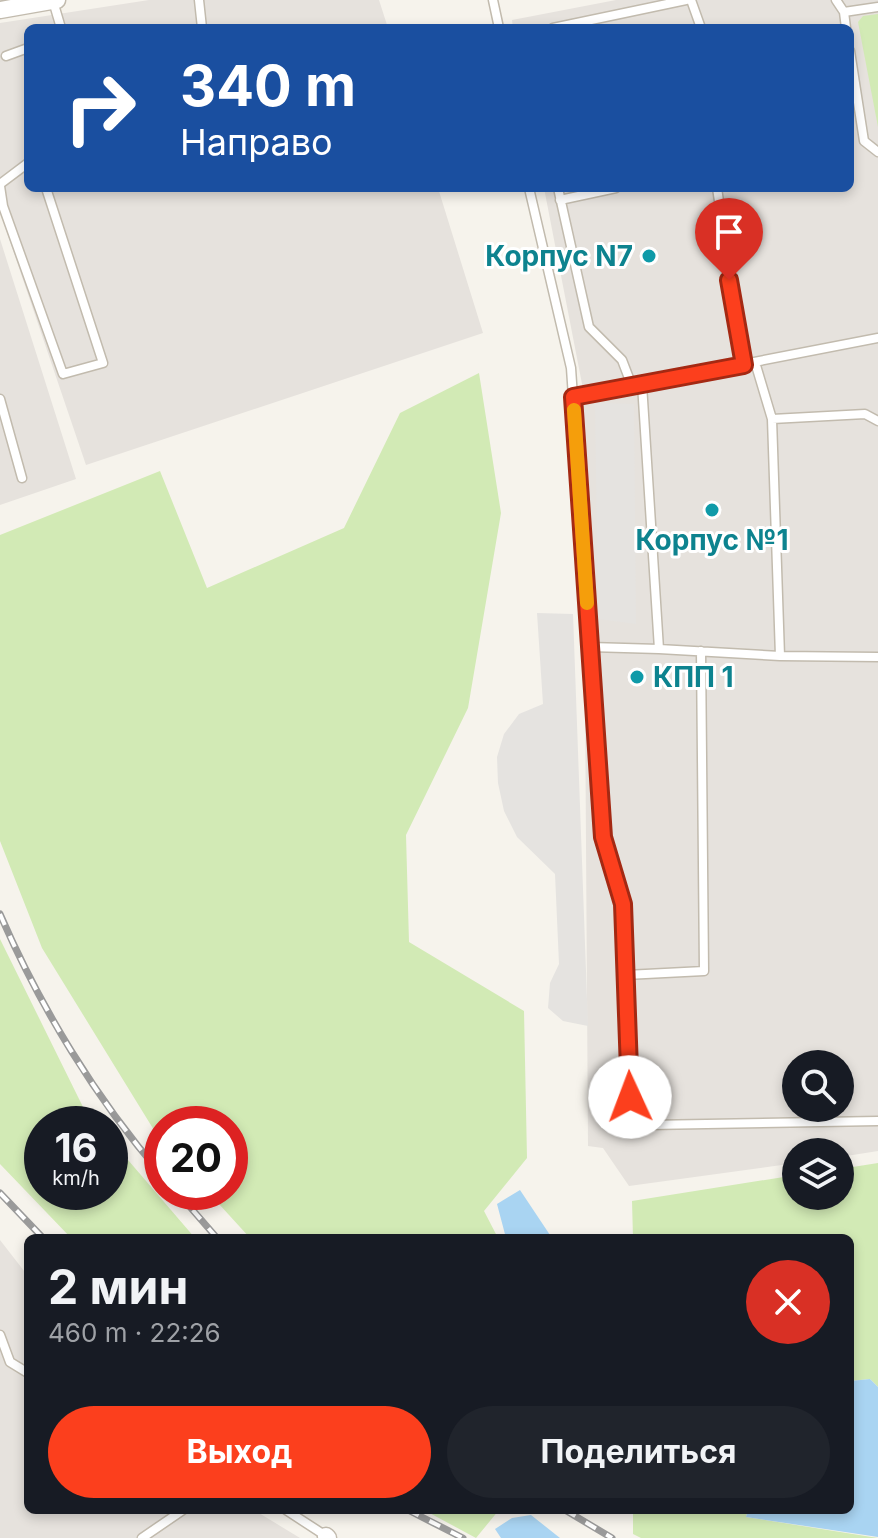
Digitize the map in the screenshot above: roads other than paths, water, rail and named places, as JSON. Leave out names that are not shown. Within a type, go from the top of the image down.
[{"type":"street","points":[[0,10],[55,0]]},
{"type":"lane","points":[[55,0],[60,24]]},
{"type":"lane","points":[[199,0],[202,24]]},
{"type":"lane","points":[[493,0],[498,24]]},
{"type":"lane","points":[[572,24],[689,0],[699,24]]},
{"type":"lane","points":[[836,0],[844,12],[846,24]]},
{"type":"lane","points":[[844,12],[878,7]]},
{"type":"lane","points":[[6,56],[24,49]]},
{"type":"lane","points":[[854,77],[864,141],[878,152]]},
{"type":"lane","points":[[24,166],[0,185],[3,206],[63,374],[103,363],[47,192]]},
{"type":"lane","points":[[530,192],[571,368],[603,837],[623,904],[630,1097],[649,1125],[878,1121]]},
{"type":"lane","points":[[559,192],[589,327],[622,360],[632,386]]},
{"type":"lane","points":[[560,200],[597,192]]},
{"type":"lane","points":[[718,192],[744,365]]},
{"type":"lane","points":[[573,397],[878,338]]},
{"type":"lane","points":[[755,362],[772,419],[780,656]]},
{"type":"lane","points":[[642,384],[659,649]]},
{"type":"lane","points":[[0,399],[22,478]]},
{"type":"lane","points":[[772,419],[865,414],[878,421]]},
{"type":"lane","points":[[590,647],[780,656],[878,657]]},
{"type":"lane","points":[[626,975],[704,971],[701,651]]},
{"type":"lane","points":[[0,1335],[10,1362],[24,1371]]},
{"type":"lane","points":[[142,1538],[177,1514]]},
{"type":"lane","points":[[292,1514],[327,1537]]},
{"type":"water","points":[[520,1190],[549,1234],[505,1234],[497,1204]]},
{"type":"water","points":[[870,1379],[878,1387],[878,1537],[746,1517],[747,1514],[854,1514],[854,1381]]},
{"type":"water","points":[[531,1515],[560,1538],[501,1538],[495,1529],[512,1518]]},
{"type":"railway","points":[[0,914],[33,983],[71,1051],[144,1153]]},
{"type":"railway","points":[[0,1193],[39,1234]]},
{"type":"railway","points":[[193,1210],[214,1234]]},
{"type":"railway","points":[[416,1514],[463,1538]]},
{"type":"railway","points":[[572,1514],[612,1538]]},
{"type":"place","name":"Корпус N7","points":[[649,256]]},
{"type":"place","name":"Корпус №1","points":[[712,510]]},
{"type":"place","name":"КПП 1","points":[[637,677]]}]
